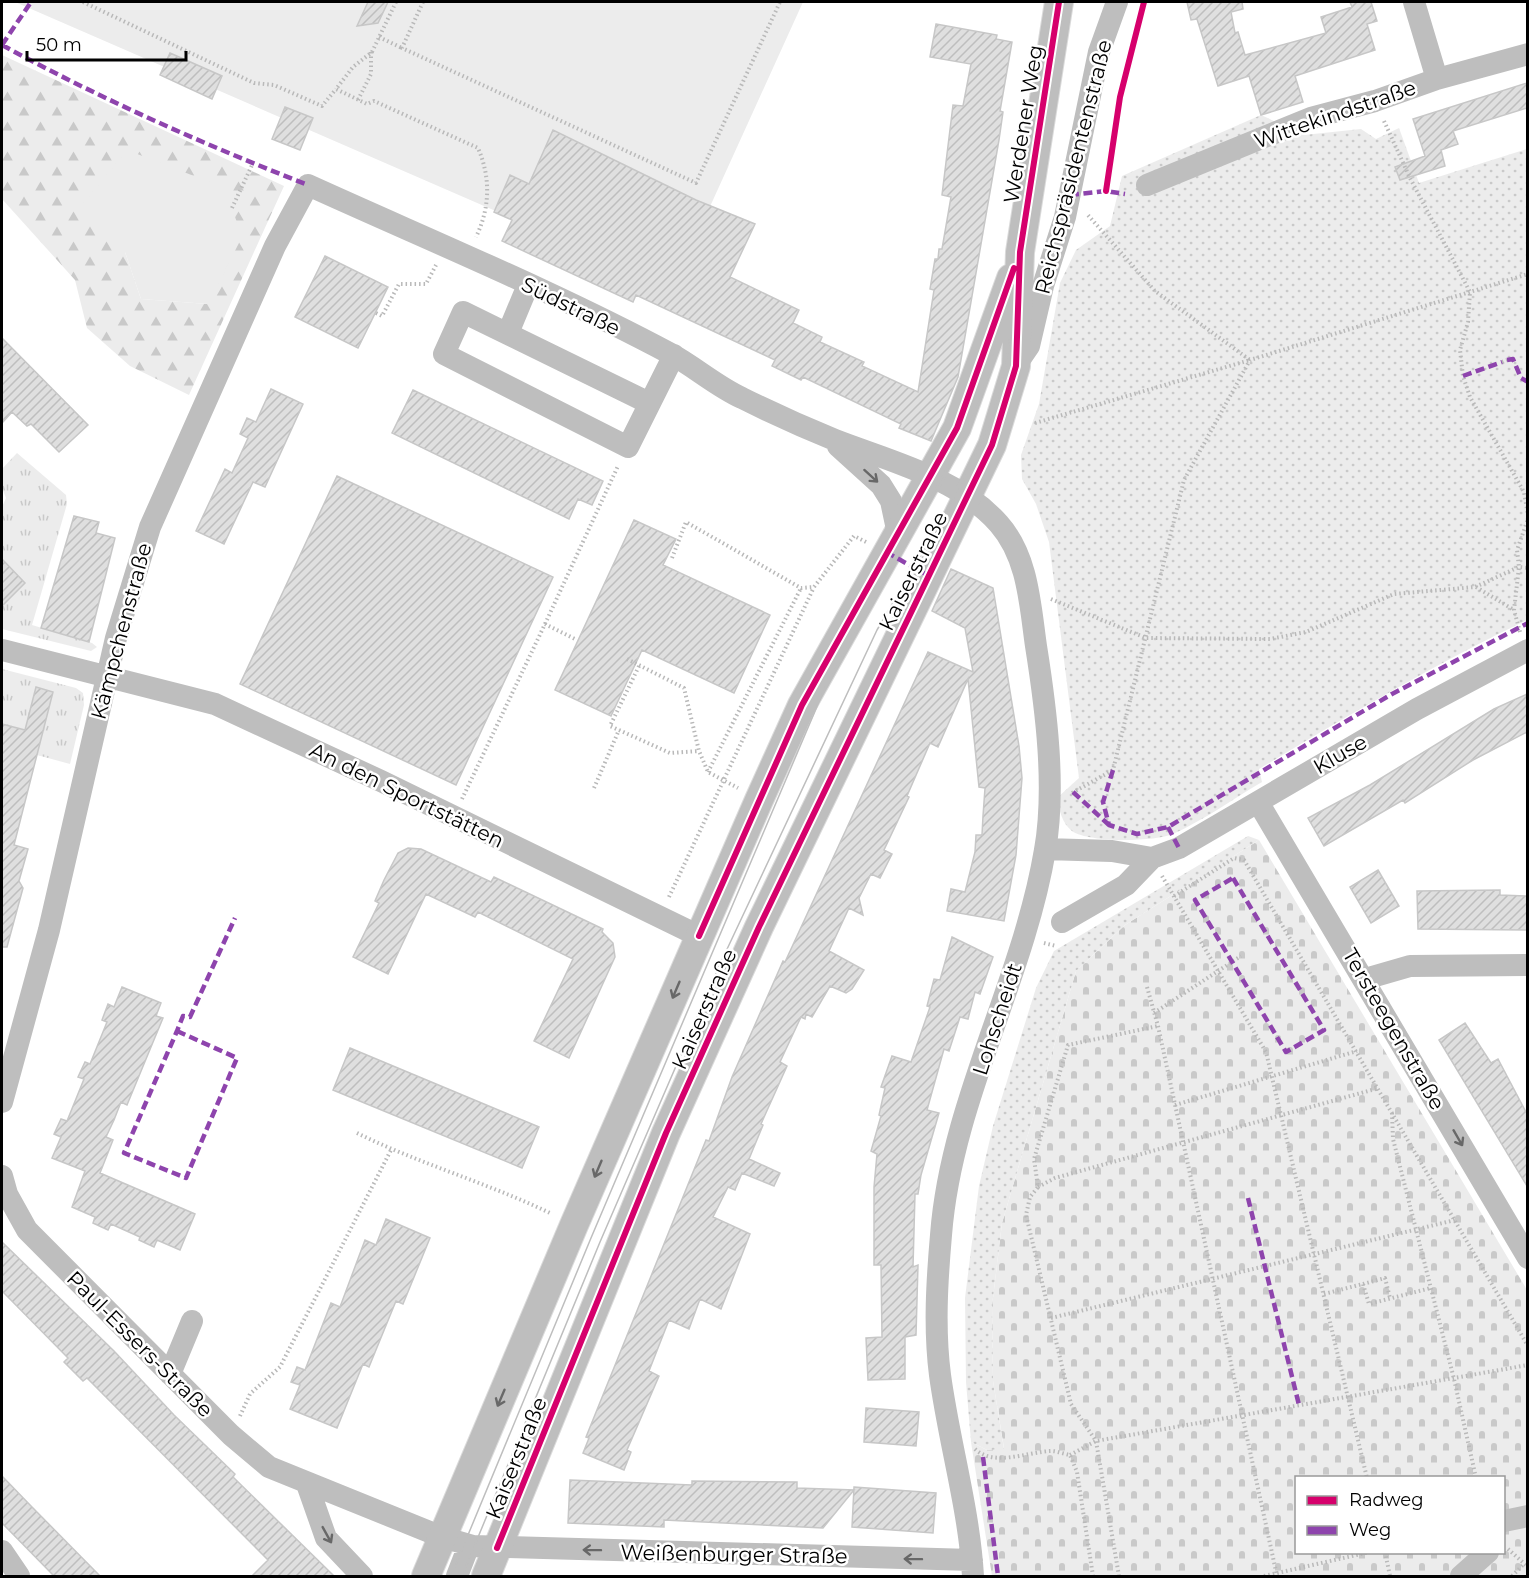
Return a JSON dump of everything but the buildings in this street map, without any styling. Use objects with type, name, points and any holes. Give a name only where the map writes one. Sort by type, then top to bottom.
[{"type":"main road","name":"Werdener Weg","points":[[967,497],[992,445],[1016,366],[1020,252],[1059,2]]},
{"type":"main road","name":"Werdener Weg","points":[[931,478],[968,400],[1020,252]]},
{"type":"main road","name":"Kaiserstraße","points":[[426,1576],[574,1225],[802,705],[931,478]]},
{"type":"main road","name":"Kaiserstraße","points":[[486,1576],[666,1133],[759,927],[967,497]]},
{"type":"street","name":"Reichspräsidentenstraße","points":[[1016,366],[1029,346],[1070,195],[1099,52],[1117,2]]},
{"type":"street","points":[[1414,2],[1437,79]]},
{"type":"street","name":"Wittekindstraße","points":[[1147,185],[1311,118],[1375,101],[1437,79],[1527,54]]},
{"type":"street","name":"Südstraße","points":[[308,185],[528,285],[674,355],[736,396],[828,437],[931,478],[967,497]]},
{"type":"street","name":"Kämpchenstraße","points":[[2,1102],[49,930],[106,678],[150,528],[275,246],[308,185]]},
{"type":"street","points":[[508,333],[528,285]]},
{"type":"street","points":[[649,403],[463,312],[444,354],[628,447],[674,355]]},
{"type":"street","name":"Südstraße","points":[[828,437],[881,485],[891,501],[892,543]]},
{"type":"street","name":"Lohscheidt","points":[[967,497],[1004,529],[1021,560],[1045,722],[1049,791],[1045,849],[1023,938],[955,1152],[941,1229],[936,1302],[940,1372],[968,1524],[972,1568]]},
{"type":"street","name":"Kluse","points":[[1062,922],[1126,885],[1152,858],[1179,848],[1417,709],[1525,642]]},
{"type":"street","name":"An den Sportstätten","points":[[2,650],[215,704],[699,936]]},
{"type":"street","name":"Tersteegenstraße","points":[[1258,802],[1365,979],[1527,1258]]},
{"type":"street","points":[[1045,849],[1112,850],[1152,858]]},
{"type":"street","points":[[1365,979],[1410,966],[1527,965]]},
{"type":"street","name":"Paul-Essers-Straße","points":[[2,1176],[7,1194],[27,1230],[231,1436],[269,1467],[442,1537],[469,1545]]},
{"type":"street","points":[[170,1374],[192,1321]]},
{"type":"street","points":[[307,1484],[326,1538],[362,1576]]},
{"type":"street","points":[[1505,1521],[1527,1516]]},
{"type":"street","points":[[457,1576],[469,1545]]},
{"type":"street","name":"Weißenburger Straße","points":[[469,1545],[972,1568]]},
{"type":"street","points":[[2,1551],[16,1576]]},
{"type":"street","points":[[1461,1576],[1486,1554]]},
{"type":"path","points":[[83,2],[254,83],[274,86],[322,106],[353,67],[372,52]]},
{"type":"path","points":[[358,100],[371,74],[372,52],[396,2]]},
{"type":"path","points":[[402,48],[423,2]]},
{"type":"path","points":[[379,37],[696,183],[780,2]]},
{"type":"path","points":[[336,89],[367,104],[374,101],[478,148],[488,192],[486,217],[466,257]]},
{"type":"path","points":[[1375,101],[1410,178],[1470,292],[1468,322],[1460,350],[1462,376],[1470,397],[1524,492],[1527,517],[1517,550],[1519,567],[1514,610],[1517,627],[1525,642]]},
{"type":"path","points":[[232,208],[253,163]]},
{"type":"path","points":[[1070,195],[1155,291],[1250,360]]},
{"type":"path","points":[[1035,423],[1250,360],[1527,274]]},
{"type":"path","points":[[376,313],[382,316],[399,284],[426,284]]},
{"type":"path","points":[[1068,797],[1113,770],[1184,480],[1250,360]]},
{"type":"path","points":[[453,818],[614,476]]},
{"type":"path","points":[[672,558],[687,522],[801,588],[814,587]]},
{"type":"path","points":[[660,917],[814,587],[854,536],[892,543]]},
{"type":"path","points":[[1027,589],[1146,638],[1270,639],[1306,632],[1394,594],[1475,587],[1519,567],[1527,568]]},
{"type":"path","points":[[1475,587],[1514,610]]},
{"type":"path","points":[[708,772],[801,588]]},
{"type":"path","points":[[545,624],[575,639]]},
{"type":"path","points":[[627,659],[684,688],[699,751],[708,772],[759,800]]},
{"type":"path","points":[[639,666],[610,726],[670,753],[699,751]]},
{"type":"path","points":[[594,788],[619,730]]},
{"type":"path","points":[[1174,896],[1234,858],[1244,860],[1527,1346]]},
{"type":"path","points":[[1165,881],[1266,1052],[1367,1476]]},
{"type":"path","points":[[1154,1013],[1241,956]]},
{"type":"path","points":[[1147,987],[1158,1026],[1277,1575]]},
{"type":"path","points":[[1038,1187],[1034,1159],[1068,1045],[1158,1026]]},
{"type":"path","points":[[1175,1105],[1357,1051]]},
{"type":"path","points":[[1119,1576],[1096,1440],[1071,1404],[1026,1215],[1030,1197],[1038,1187],[1055,1178],[1379,1089]]},
{"type":"path","points":[[1392,1112],[1393,1139],[1454,1379],[1476,1476]]},
{"type":"path","points":[[357,1133],[391,1150],[481,1183],[574,1225]]},
{"type":"path","points":[[250,1394],[280,1367],[391,1150]]},
{"type":"path","points":[[1051,1318],[1455,1220]]},
{"type":"path","points":[[1324,1294],[1385,1278],[1390,1298]]},
{"type":"path","points":[[1364,1284],[1369,1304],[1431,1288]]},
{"type":"path","points":[[968,1443],[984,1457],[1053,1451],[1070,1455],[1096,1440],[1527,1365]]},
{"type":"path","points":[[1070,1455],[1077,1472],[1093,1576]]},
{"type":"path","points":[[1505,1547],[1526,1565],[1512,1576]]},
{"type":"path","points":[[1264,1576],[1277,1575],[1362,1554]]},
{"type":"path","points":[[1385,1554],[1390,1576]]},
{"type":"green space","points":[[15,2],[803,2],[673,288]]},
{"type":"green space","points":[[2,55],[284,186],[189,395],[130,366],[87,328],[75,280],[2,199]],"holes":[[[125,252],[208,304],[141,299]]]},
{"type":"green space","points":[[1261,115],[1304,135],[1361,129],[1376,139],[1399,128],[1419,183],[1527,149],[1527,620],[1358,710],[1259,769],[1262,782],[1185,828],[1164,837],[1152,839],[1092,838],[1072,831],[1063,820],[1057,798],[1079,778],[1049,542],[1036,504],[1022,479],[1021,455],[1039,404],[1060,283],[1076,250],[1110,226],[1122,176]]},
{"type":"green space","points":[[127,150],[225,188],[242,237],[208,304],[141,299],[125,252],[78,210]]},
{"type":"green space","points":[[17,453],[66,495],[67,504],[32,625],[92,643],[97,647],[91,651],[2,629],[2,606],[25,583],[2,559],[2,507],[6,498],[2,488],[2,469]]},
{"type":"green space","points":[[2,669],[76,688],[83,693],[84,705],[70,764],[37,755],[42,734],[2,724]]},
{"type":"green space","points":[[1248,836],[1259,840],[1125,925],[1076,971],[1002,1223],[992,1306],[993,1381],[1004,1449],[987,1450],[971,1442],[966,1382],[965,1298],[979,1186],[993,1126],[1036,988],[1054,951]]},
{"type":"green space","points":[[1259,840],[1527,1290],[1527,1576],[992,1576],[971,1442],[987,1450],[1004,1448],[993,1381],[992,1306],[1002,1223],[1076,971],[1125,925]]},
{"type":"tram line","points":[[462,1576],[600,1242],[721,962],[877,630],[958,492],[992,419],[1005,369],[1064,2]]},
{"type":"tram line","points":[[451,1576],[591,1238],[824,690],[954,456],[975,412],[991,369],[1017,237],[1040,96]]},
{"type":"marked path","points":[[2,45],[31,2]]},
{"type":"marked path","points":[[2,45],[153,120],[308,185]]},
{"type":"marked path","points":[[1070,195],[1106,191],[1125,194]]},
{"type":"marked path","points":[[1507,360],[1513,359],[1521,378],[1528,382]]},
{"type":"marked path","points":[[1463,376],[1502,362]]},
{"type":"marked path","points":[[886,552],[929,576]]},
{"type":"marked path","points":[[1113,770],[1103,802],[1109,825],[1137,834],[1168,827],[1392,694],[1528,623]]},
{"type":"marked path","points":[[1073,792],[1109,825]]},
{"type":"marked path","points":[[1168,827],[1179,848]]},
{"type":"marked path","points":[[1233,878],[1324,1030],[1286,1052],[1195,900],[1233,878]]},
{"type":"marked path","points":[[177,1031],[237,1058],[186,1178],[124,1153],[183,1016],[190,1017],[235,918]]},
{"type":"marked path","points":[[1248,1198],[1299,1405]]},
{"type":"marked path","points":[[983,1457],[998,1576]]},
{"type":"cycle path","points":[[497,1548],[666,1133],[759,927],[992,445],[1016,366],[1020,252],[1059,2]]},
{"type":"cycle path","points":[[1106,191],[1120,97],[1144,2]]},
{"type":"cycle path","points":[[699,936],[802,705],[957,428],[1014,268]]}]
